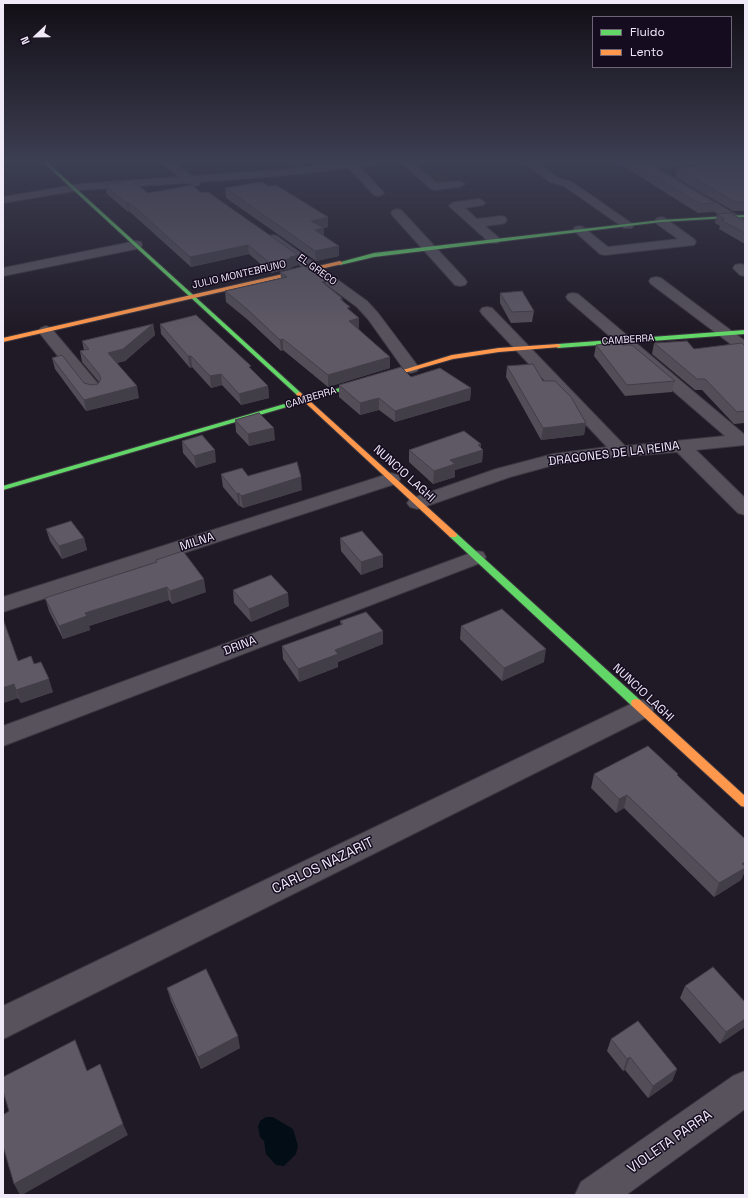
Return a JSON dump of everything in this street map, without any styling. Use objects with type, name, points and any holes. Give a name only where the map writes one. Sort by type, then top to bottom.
[{"type":"street","name":"NUNCIO LAGHI","points":[[108,219],[745,803]]},
{"type":"street","points":[[402,219],[460,282]]},
{"type":"street","points":[[470,219],[494,240]]},
{"type":"street","points":[[619,219],[628,225]]},
{"type":"street","name":"JULIO MONTEBRUNO","points":[[3,340],[374,255],[579,230],[661,221],[698,219]]},
{"type":"street","points":[[736,219],[745,224]]},
{"type":"street","points":[[475,223],[500,220]]},
{"type":"street","points":[[579,230],[605,251],[690,242],[661,221]]},
{"type":"street","name":"EL GRECO","points":[[264,233],[353,296],[365,307],[411,368]]},
{"type":"street","points":[[3,272],[136,245]]},
{"type":"street","points":[[656,281],[745,348]]},
{"type":"street","points":[[573,297],[743,441]]},
{"type":"street","points":[[487,311],[620,452]]},
{"type":"street","points":[[46,331],[94,390]]},
{"type":"street","name":"CAMBERRA","points":[[3,488],[411,368],[466,354],[522,348],[745,332]]},
{"type":"street","name":"DRAGONES DE LA REINA","points":[[417,503],[527,466],[572,456],[743,441]]},
{"type":"street","points":[[682,446],[745,509]]},
{"type":"street","name":"MILNA","points":[[3,605],[391,478]]},
{"type":"street","name":"DRINA","points":[[3,736],[476,557]]},
{"type":"street","name":"CARLOS NAZARIT","points":[[3,1023],[642,709]]},
{"type":"street","name":"VIOLETA PARRA","points":[[594,1195],[745,1088]]},
{"type":"shaded area","points":[[266,1117],[273,1117],[293,1129],[298,1146],[296,1154],[284,1166],[276,1165],[266,1154],[264,1141],[260,1137],[258,1127],[260,1121]]},
{"type":"building","points":[[148,219],[246,219],[298,255],[290,257],[292,258],[270,263],[248,245],[190,257]]},
{"type":"building","points":[[269,219],[320,219],[311,221],[324,228],[315,230],[339,246],[315,251]]},
{"type":"building","points":[[721,220],[745,220],[745,233]]},
{"type":"building","points":[[304,266],[326,281],[322,282],[342,298],[340,299],[350,307],[347,308],[359,318],[349,321],[390,357],[328,375],[283,339],[280,340],[225,291],[287,277],[280,272]]},
{"type":"building","points":[[522,291],[534,311],[512,312],[500,293]]},
{"type":"building","points":[[196,315],[251,366],[249,367],[268,386],[239,394],[221,374],[210,376],[191,356],[188,356],[160,324]]},
{"type":"building","points":[[153,324],[123,349],[108,353],[137,386],[84,400],[52,358],[62,355],[84,383],[91,385],[98,384],[101,379],[99,374],[80,351],[89,349],[82,341]]},
{"type":"building","points":[[687,341],[694,349],[742,343],[745,346],[745,411],[737,412],[705,379],[697,379],[654,343]]},
{"type":"building","points":[[620,343],[622,345],[632,345],[675,381],[627,385],[596,345]]},
{"type":"building","points":[[533,364],[543,381],[555,381],[571,397],[586,423],[543,428],[507,366]]},
{"type":"building","points":[[401,367],[411,377],[440,368],[471,388],[395,411],[379,398],[360,403],[339,385]]},
{"type":"building","points":[[259,413],[274,428],[248,434],[235,420]]},
{"type":"building","points":[[464,431],[481,444],[478,445],[483,450],[450,460],[455,464],[434,471],[409,450]]},
{"type":"building","points":[[202,435],[215,450],[194,456],[182,441]]},
{"type":"building","points":[[297,462],[301,477],[241,496],[239,493],[237,494],[221,474],[242,468],[248,476]]},
{"type":"building","points":[[71,521],[84,538],[59,546],[46,529]]},
{"type":"building","points":[[362,531],[383,555],[361,562],[340,538]]},
{"type":"building","points":[[183,551],[204,579],[170,591],[167,587],[85,613],[87,616],[59,626],[45,598],[157,562],[156,560]]},
{"type":"building","points":[[271,575],[288,593],[249,609],[233,590]]},
{"type":"building","points":[[502,609],[546,649],[504,668],[461,626]]},
{"type":"building","points":[[366,612],[383,631],[335,650],[338,654],[298,669],[282,646],[343,624],[340,621]]},
{"type":"building","points":[[3,619],[18,661],[31,656],[34,664],[41,662],[49,679],[16,690],[14,684],[3,688]]},
{"type":"building","points":[[648,746],[745,839],[745,862],[742,864],[745,868],[719,883],[627,795],[619,799],[594,774]]},
{"type":"building","points":[[713,967],[745,1002],[745,1019],[726,1032],[685,986]]},
{"type":"building","points":[[206,969],[238,1036],[198,1057],[167,988]]},
{"type":"building","points":[[638,1021],[677,1069],[653,1086],[630,1057],[627,1059],[611,1039]]},
{"type":"building","points":[[75,1040],[87,1071],[100,1064],[123,1124],[14,1184],[3,1146],[3,1115],[9,1111],[3,1091],[3,1077]]},
{"type":"traffic: fast","points":[[107,219],[299,394]]},
{"type":"traffic: fast","points":[[340,263],[374,255],[661,221],[696,219]]},
{"type":"traffic: fast","points":[[558,346],[745,332]]},
{"type":"traffic: fast","points":[[3,488],[360,384]]},
{"type":"traffic: fast","points":[[453,535],[636,703]]},
{"type":"traffic: slow","points":[[3,340],[340,263]]},
{"type":"traffic: slow","points":[[360,384],[452,357],[499,350],[558,346]]},
{"type":"traffic: slow","points":[[299,394],[453,535]]},
{"type":"traffic: slow","points":[[636,703],[745,803]]}]
